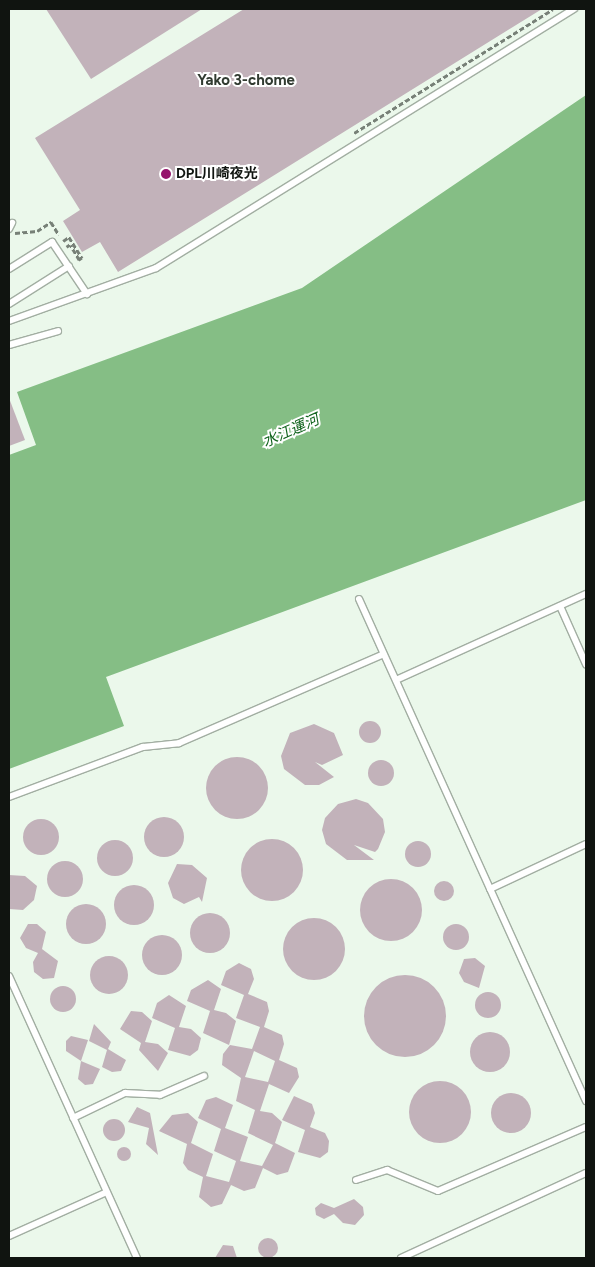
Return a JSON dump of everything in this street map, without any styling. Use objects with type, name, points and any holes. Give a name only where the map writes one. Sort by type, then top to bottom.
[{"type":"lane","points":[[9,321],[156,268],[574,9]]},
{"type":"lane","points":[[9,269],[52,242],[87,294]]},
{"type":"lane","points":[[9,304],[68,266]]},
{"type":"lane","points":[[9,345],[58,330]]},
{"type":"lane","points":[[396,680],[586,594]]},
{"type":"lane","points":[[359,599],[586,1101]]},
{"type":"lane","points":[[560,606],[586,664]]},
{"type":"lane","points":[[9,796],[143,746],[179,743],[384,654]]},
{"type":"lane","points":[[490,889],[586,844]]},
{"type":"lane","points":[[9,976],[137,1258]]},
{"type":"lane","points":[[73,1118],[125,1093],[160,1096],[204,1076]]},
{"type":"lane","points":[[356,1180],[387,1170],[438,1192],[586,1127]]},
{"type":"lane","points":[[401,1258],[586,1173]]},
{"type":"lane","points":[[9,1236],[107,1192]]},
{"type":"path","points":[[350,135],[552,9]]},
{"type":"path","points":[[63,241],[69,237],[82,258],[79,260],[70,245],[67,247]]},
{"type":"water","name":"水江運河","points":[[586,95],[586,500],[106,677],[124,726],[9,769],[9,455],[36,445],[17,392],[302,288]]},
{"type":"building","points":[[46,9],[202,9],[91,79]]},
{"type":"building","name":"DPL川崎夜光","points":[[244,9],[542,9],[118,272],[100,242],[82,252],[63,221],[80,210],[35,138]]},
{"type":"building","points":[[9,398],[25,440],[9,446]]},
{"type":"building","points":[[370,721],[380,728],[381,732],[374,742],[370,743],[360,736],[359,732],[366,722]]},
{"type":"building","points":[[314,724],[334,733],[343,755],[322,765],[315,762],[334,777],[319,785],[305,785],[284,769],[281,756],[290,733]]},
{"type":"building","points":[[237,757],[254,762],[259,766],[263,771],[268,788],[263,805],[259,810],[254,814],[237,819],[220,814],[215,810],[211,805],[206,788],[211,771],[215,766],[220,762]]},
{"type":"building","points":[[381,760],[390,764],[394,773],[390,782],[381,786],[372,782],[368,773],[372,764]]},
{"type":"building","points":[[356,799],[368,803],[383,819],[385,832],[375,852],[354,845],[374,860],[347,860],[326,844],[322,830],[325,818],[338,804]]},
{"type":"building","points":[[164,817],[178,823],[184,837],[178,851],[164,857],[150,851],[144,837],[150,823]]},
{"type":"building","points":[[41,819],[48,820],[54,824],[58,830],[58,844],[54,850],[48,854],[41,855],[34,854],[28,850],[24,844],[23,837],[24,830],[28,824],[34,820]]},
{"type":"building","points":[[272,839],[289,844],[294,848],[298,853],[303,870],[298,887],[294,892],[289,896],[272,901],[255,896],[250,892],[246,887],[241,870],[246,853],[250,848],[255,844]]},
{"type":"building","points":[[115,840],[128,845],[133,858],[128,871],[115,876],[102,871],[97,858],[102,845]]},
{"type":"building","points":[[418,841],[427,845],[431,854],[427,863],[418,867],[409,863],[405,854],[409,845]]},
{"type":"building","points":[[65,861],[72,862],[78,866],[82,872],[82,886],[78,892],[72,896],[65,897],[58,896],[52,892],[48,886],[47,879],[48,872],[52,866],[58,862]]},
{"type":"building","points":[[177,864],[192,865],[207,878],[202,902],[199,897],[184,904],[173,898],[168,883]]},
{"type":"building","points":[[9,875],[25,876],[37,886],[34,900],[23,910],[9,909]]},
{"type":"building","points":[[391,879],[403,882],[413,888],[419,898],[422,910],[419,922],[413,932],[403,938],[391,941],[379,938],[369,932],[363,922],[360,910],[363,898],[369,888],[379,882]]},
{"type":"building","points":[[444,881],[451,884],[454,891],[451,898],[444,901],[437,898],[434,891],[437,884]]},
{"type":"building","points":[[134,885],[148,891],[154,905],[148,919],[134,925],[120,919],[114,905],[120,891]]},
{"type":"building","points":[[82,904],[90,904],[97,907],[103,913],[106,924],[103,935],[97,941],[90,944],[82,944],[75,941],[69,935],[66,928],[66,920],[69,913],[75,907]]},
{"type":"building","points":[[210,913],[224,919],[230,933],[224,947],[210,953],[196,947],[190,933],[196,919]]},
{"type":"building","points":[[314,918],[331,923],[336,927],[340,932],[345,949],[340,966],[336,971],[331,975],[314,980],[297,975],[292,971],[288,966],[283,949],[288,932],[292,927],[297,923]]},
{"type":"building","points":[[28,924],[37,924],[46,932],[42,949],[58,961],[54,978],[43,979],[34,972],[33,962],[38,953],[26,948],[20,938]]},
{"type":"building","points":[[456,924],[465,928],[469,937],[465,946],[456,950],[447,946],[443,937],[447,928]]},
{"type":"building","points":[[162,935],[176,941],[182,955],[176,969],[162,975],[148,969],[142,955],[148,941]]},
{"type":"building","points":[[109,956],[123,961],[128,975],[123,989],[109,994],[95,989],[90,975],[95,961]]},
{"type":"building","points":[[475,958],[485,966],[479,988],[464,982],[459,973],[464,959]]},
{"type":"building","points":[[239,963],[251,969],[254,979],[248,994],[267,1002],[269,1011],[264,1027],[282,1035],[284,1044],[279,1060],[297,1068],[299,1077],[289,1093],[269,1084],[260,1111],[272,1113],[282,1122],[275,1143],[295,1153],[288,1172],[277,1175],[263,1168],[255,1188],[244,1191],[231,1185],[222,1204],[211,1207],[199,1197],[203,1177],[188,1170],[183,1163],[187,1144],[159,1131],[172,1115],[188,1113],[198,1122],[191,1143],[213,1154],[206,1176],[229,1182],[236,1161],[214,1151],[221,1129],[198,1118],[206,1100],[216,1097],[233,1105],[225,1128],[248,1137],[240,1161],[262,1166],[273,1145],[248,1133],[255,1110],[236,1101],[241,1078],[222,1065],[223,1054],[230,1045],[252,1049],[260,1027],[236,1018],[244,995],[221,985],[226,971]],"holes":[[[254,1051],[275,1061],[268,1082],[245,1077]]]},
{"type":"building","points":[[405,975],[421,978],[434,987],[443,1000],[446,1016],[443,1032],[434,1045],[421,1054],[405,1057],[389,1054],[376,1045],[367,1032],[364,1016],[367,1000],[376,987],[389,978]]},
{"type":"building","points":[[208,980],[221,989],[214,1010],[226,1013],[236,1021],[229,1045],[203,1033],[210,1011],[187,1001],[191,990]]},
{"type":"building","points":[[63,986],[72,990],[76,999],[72,1008],[63,1012],[54,1008],[50,999],[54,990]]},
{"type":"building","points":[[488,992],[497,996],[501,1005],[497,1014],[488,1018],[479,1014],[475,1005],[479,996]]},
{"type":"building","points":[[169,995],[186,1006],[179,1027],[191,1029],[201,1038],[198,1050],[190,1056],[168,1050],[175,1028],[152,1018],[157,1003]]},
{"type":"building","points":[[131,1011],[142,1012],[152,1021],[145,1042],[158,1044],[168,1053],[158,1071],[139,1050],[141,1043],[120,1029]]},
{"type":"building","points":[[94,1024],[111,1042],[108,1049],[126,1060],[121,1071],[112,1072],[102,1067],[107,1050],[89,1041]]},
{"type":"building","points":[[490,1032],[504,1038],[510,1052],[504,1066],[490,1072],[476,1066],[470,1052],[476,1038]]},
{"type":"building","points":[[71,1036],[88,1040],[81,1061],[66,1051],[66,1041]]},
{"type":"building","points":[[81,1061],[100,1069],[93,1084],[85,1085],[78,1079]]},
{"type":"building","points":[[440,1081],[457,1086],[462,1090],[466,1095],[471,1112],[466,1129],[462,1134],[457,1138],[440,1143],[423,1138],[418,1134],[414,1129],[409,1112],[414,1095],[418,1090],[423,1086]]},
{"type":"building","points":[[511,1093],[525,1099],[531,1113],[525,1127],[511,1133],[497,1127],[491,1113],[497,1099]]},
{"type":"building","points":[[294,1096],[312,1104],[315,1113],[310,1127],[325,1133],[329,1141],[328,1152],[320,1158],[298,1152],[305,1130],[282,1120]]},
{"type":"building","points":[[137,1107],[150,1113],[158,1155],[146,1144],[149,1128],[128,1122]]},
{"type":"building","points":[[114,1119],[122,1122],[125,1130],[122,1138],[114,1141],[106,1138],[103,1130],[106,1122]]},
{"type":"building","points":[[121,1147],[127,1147],[131,1154],[127,1161],[121,1161],[117,1157],[117,1151]]},
{"type":"building","points":[[354,1199],[363,1207],[364,1215],[355,1225],[343,1223],[334,1214],[324,1219],[316,1215],[315,1208],[321,1203],[334,1208]]},
{"type":"building","points":[[264,1238],[272,1238],[278,1244],[278,1252],[272,1258],[264,1258],[258,1252],[258,1244]]},
{"type":"building","points":[[223,1245],[233,1246],[237,1258],[215,1258]]},
{"type":"place","name":"DPL川崎夜光","points":[[166,174]]},
{"type":"district","name":"Yako 3-chome","points":[[246,81]]}]
